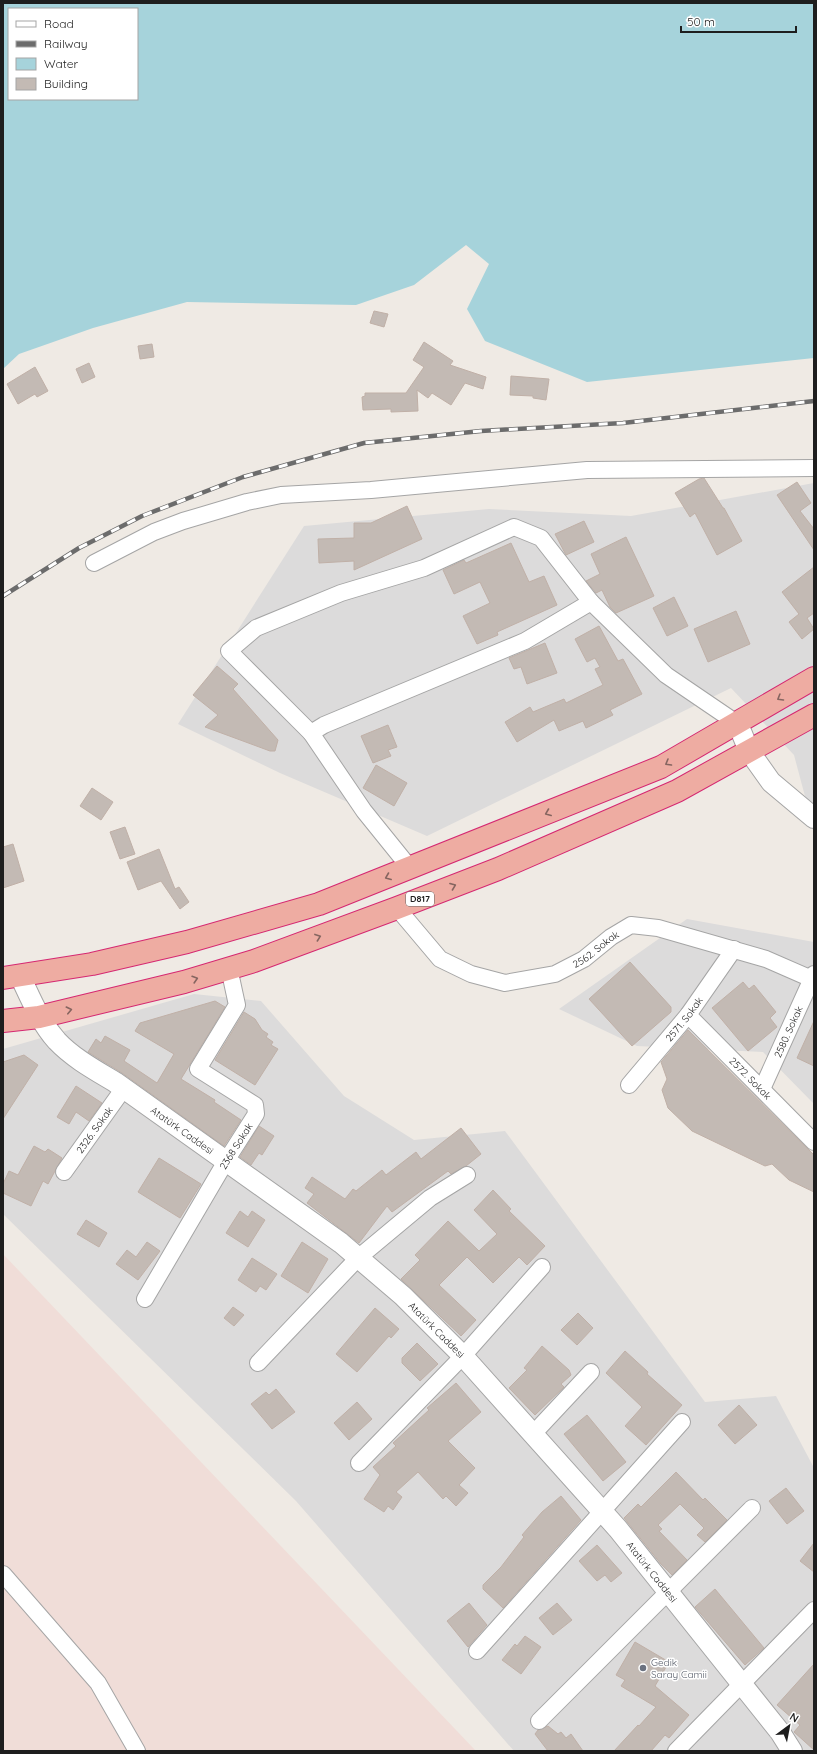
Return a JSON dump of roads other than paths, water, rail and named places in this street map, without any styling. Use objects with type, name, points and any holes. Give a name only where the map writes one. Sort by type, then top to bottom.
[{"type":"highway","points":[[12,977],[92,964],[187,942],[319,904],[661,767],[738,724],[814,678]]},
{"type":"highway","name":"D817","points":[[3,1021],[39,1017],[184,982],[229,968],[397,908],[498,869],[669,794],[814,715]]},
{"type":"street","points":[[94,563],[154,532],[183,521],[247,502],[281,495],[371,490],[587,470],[814,468]]},
{"type":"street","points":[[410,868],[364,811],[311,733],[229,651],[256,628],[341,593],[424,568],[514,527],[541,538],[591,602],[666,675],[738,724],[749,751],[771,782],[814,818]]},
{"type":"street","points":[[311,733],[324,725],[525,641],[591,602]]},
{"type":"street","name":"2562. Sokak","points":[[397,908],[440,959],[471,974],[505,983],[555,974],[584,959],[610,937],[631,925],[658,928],[734,949],[766,959],[813,978]]},
{"type":"street","name":"2571. Sokak","points":[[629,1085],[688,1015],[734,949]]},
{"type":"street","name":"2368 Sokak","points":[[145,1300],[226,1160],[256,1114],[255,1105],[198,1069],[237,1005],[229,968]]},
{"type":"street","name":"Atatürk Caddesi","points":[[12,977],[57,1041],[81,1061],[124,1088],[341,1243],[402,1296],[463,1356],[603,1512],[742,1683],[780,1732],[792,1751]]},
{"type":"street","name":"2580. Sokak","points":[[762,1089],[813,978]]},
{"type":"street","name":"2572. Sokak","points":[[688,1015],[814,1142]]},
{"type":"street","name":"2326. Sokak","points":[[64,1172],[124,1088]]},
{"type":"street","points":[[258,1363],[358,1258],[430,1198],[467,1175]]},
{"type":"street","points":[[359,1463],[463,1356],[542,1267]]},
{"type":"street","points":[[533,1434],[591,1372]]},
{"type":"street","points":[[477,1651],[682,1422]]},
{"type":"street","points":[[539,1721],[752,1508]]},
{"type":"street","points":[[3,1574],[98,1683],[137,1751]]},
{"type":"street","points":[[676,1751],[814,1610]]},
{"type":"water","points":[[3,3],[814,3],[814,358],[587,382],[485,341],[467,309],[489,264],[466,245],[414,285],[356,305],[187,302],[93,328],[19,354],[3,369]]},
{"type":"railway","points":[[3,596],[79,548],[142,516],[243,477],[364,443],[481,431],[623,423],[814,401]]},
{"type":"place","name":"Gedik Saray Camii","points":[[643,1668]]}]
